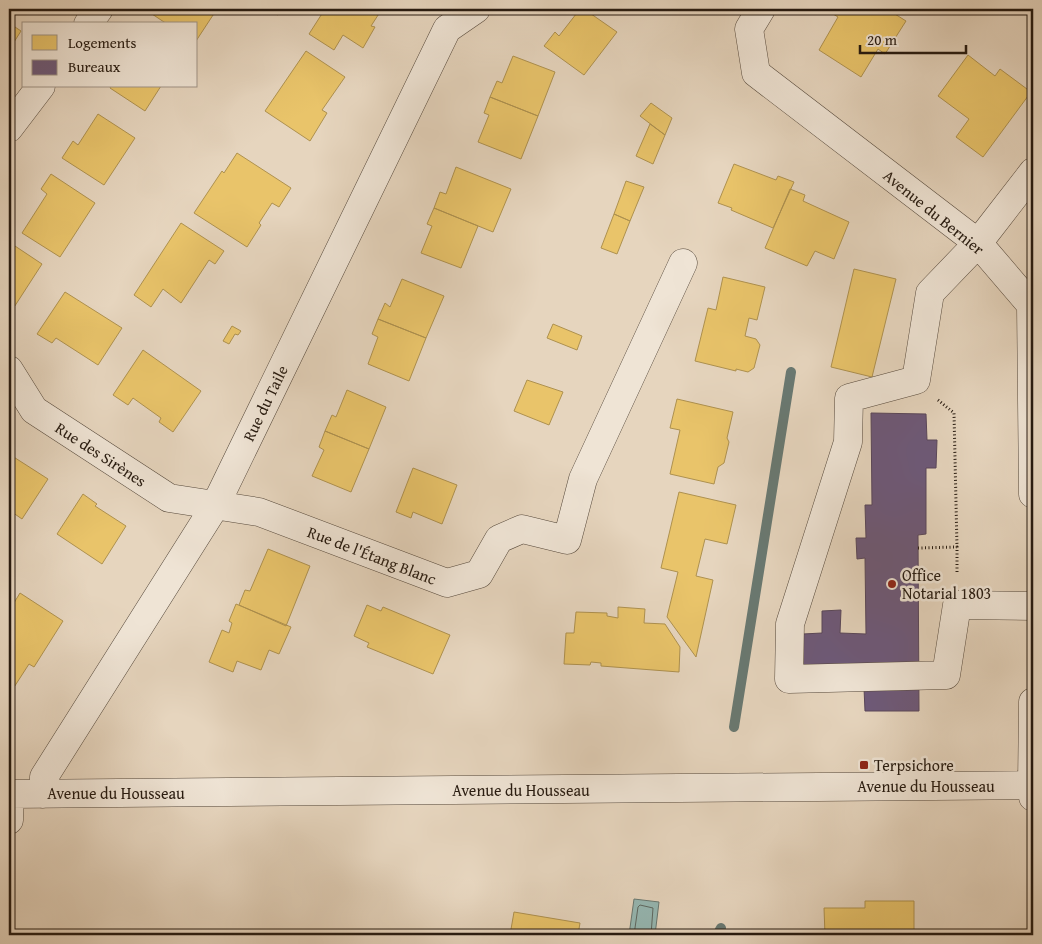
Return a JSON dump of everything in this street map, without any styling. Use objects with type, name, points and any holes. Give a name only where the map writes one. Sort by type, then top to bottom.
[{"type":"street","points":[[90,22],[100,9]]},
{"type":"street","name":"Rue du Taile","points":[[43,794],[44,777],[215,506],[447,29],[476,9]]},
{"type":"street","name":"Avenue du Bernier","points":[[761,9],[749,29],[756,73],[978,243],[1031,305],[1033,494]]},
{"type":"street","points":[[9,128],[39,88]]},
{"type":"street","points":[[1033,172],[978,243],[930,293],[916,380],[849,398],[848,442],[790,624],[789,679],[946,675],[957,605],[1033,606]]},
{"type":"street","name":"Rue de l'Étang Blanc","points":[[215,506],[259,512],[447,583],[479,574],[499,539],[522,529],[567,540],[584,479],[683,263]]},
{"type":"street","name":"Rue des Sirènes","points":[[9,370],[34,410],[169,498],[215,506]]},
{"type":"street","points":[[1033,702],[1033,789]]},
{"type":"street","name":"Avenue du Housseau","points":[[9,802],[43,794],[1033,789]]},
{"type":"path","points":[[916,380],[954,413],[957,605]]},
{"type":"path","points":[[918,548],[957,547]]},
{"type":"water","points":[[634,899],[659,902],[655,935],[629,935]]},
{"type":"building: Logements","points":[[155,9],[217,9],[198,38],[198,22],[164,22],[152,14]]},
{"type":"building: Logements","points":[[268,9],[282,9],[278,15]]},
{"type":"building: Logements","points":[[325,9],[382,9],[371,26],[375,27],[363,48],[343,35],[334,50],[309,34]]},
{"type":"building: Logements","points":[[580,9],[584,9],[617,32],[584,75],[544,46],[555,32],[559,36]]},
{"type":"building: Logements","points":[[825,9],[887,9],[906,21],[885,54],[878,49],[861,77],[819,50],[838,17]]},
{"type":"building: Logements","points":[[9,23],[21,31],[9,50]]},
{"type":"building: Logements","points":[[306,51],[345,77],[322,110],[327,113],[310,141],[265,111]]},
{"type":"building: Logements","points":[[968,55],[995,76],[1000,69],[1031,92],[983,157],[956,137],[969,119],[938,96]]},
{"type":"building: Logements","points":[[513,56],[555,72],[538,116],[490,97],[497,81],[502,83]]},
{"type":"building: Logements","points":[[110,88],[160,88],[145,111]]},
{"type":"building: Logements","points":[[490,97],[538,116],[521,159],[478,142],[489,115],[484,113]]},
{"type":"building: Logements","points":[[651,103],[672,118],[665,135],[640,116]]},
{"type":"building: Logements","points":[[98,114],[135,138],[104,185],[62,158],[73,141],[78,145]]},
{"type":"building: Logements","points":[[650,124],[665,135],[653,164],[636,156]]},
{"type":"building: Logements","points":[[237,153],[291,188],[279,207],[272,203],[247,247],[194,213],[222,171],[224,173]]},
{"type":"building: Logements","points":[[734,164],[776,180],[778,176],[794,182],[773,228],[718,203]]},
{"type":"building: Logements","points":[[456,167],[511,189],[493,232],[434,208],[440,192],[446,194]]},
{"type":"building: Logements","points":[[51,174],[95,203],[60,257],[22,233],[47,194],[41,189]]},
{"type":"building: Logements","points":[[626,181],[644,187],[630,221],[614,214]]},
{"type":"building: Logements","points":[[790,189],[805,195],[803,201],[849,222],[834,259],[815,251],[807,266],[765,248]]},
{"type":"building: Logements","points":[[434,208],[478,226],[461,268],[421,253],[432,226],[427,224]]},
{"type":"building: Logements","points":[[614,214],[630,221],[617,254],[601,248]]},
{"type":"building: Logements","points":[[181,223],[224,251],[215,264],[209,260],[181,303],[163,289],[151,307],[134,295]]},
{"type":"building: Logements","points":[[9,242],[42,264],[9,315]]},
{"type":"building: Logements","points":[[854,269],[896,279],[872,377],[831,367]]},
{"type":"building: Logements","points":[[723,277],[765,287],[757,320],[749,318],[745,336],[756,339],[760,345],[754,368],[748,372],[695,361],[708,308],[716,310]]},
{"type":"building: Logements","points":[[402,279],[444,296],[426,338],[378,319],[385,303],[390,307]]},
{"type":"building: Logements","points":[[65,292],[122,328],[98,365],[56,338],[52,343],[37,334]]},
{"type":"building: Logements","points":[[378,319],[426,338],[409,381],[368,364],[378,337],[372,334]]},
{"type":"building: Logements","points":[[553,324],[582,336],[577,350],[547,338]]},
{"type":"building: Logements","points":[[232,326],[241,331],[238,335],[235,334],[229,344],[223,341]]},
{"type":"building: Logements","points":[[143,350],[201,391],[173,432],[159,422],[161,418],[133,398],[128,405],[113,395]]},
{"type":"building: Logements","points":[[527,380],[563,392],[549,425],[514,411]]},
{"type":"building: Logements","points":[[347,390],[386,407],[369,449],[325,431],[332,415],[336,417]]},
{"type":"building: Logements","points":[[677,399],[733,412],[724,463],[718,467],[714,484],[670,474],[680,430],[670,428]]},
{"type":"building: Logements","points":[[325,431],[369,449],[351,492],[312,476],[324,450],[319,447]]},
{"type":"building: Logements","points":[[9,454],[48,479],[22,519],[9,510]]},
{"type":"building: Logements","points":[[413,468],[457,485],[442,524],[413,512],[411,518],[396,512]]},
{"type":"building: Logements","points":[[679,492],[736,505],[727,544],[705,539],[696,576],[713,580],[696,657],[667,617],[678,572],[661,568]]},
{"type":"building: Logements","points":[[83,494],[97,504],[95,506],[126,526],[102,564],[57,534]]},
{"type":"building: Logements","points":[[268,549],[310,566],[286,626],[239,605],[245,590],[250,591]]},
{"type":"building: Logements","points":[[20,593],[63,621],[34,667],[29,664],[9,695],[9,611]]},
{"type":"building: Logements","points":[[236,604],[291,627],[279,654],[269,650],[261,670],[237,661],[233,672],[209,662],[222,630],[229,633],[232,623],[229,621]]},
{"type":"building: Logements","points":[[367,605],[381,611],[383,607],[450,635],[433,674],[367,647],[369,643],[354,636]]},
{"type":"building: Logements","points":[[618,607],[645,609],[644,623],[665,624],[680,647],[679,672],[601,666],[601,663],[591,662],[590,665],[564,664],[566,633],[574,633],[576,612],[607,613],[607,616],[618,618]]},
{"type":"building: Logements","points":[[865,901],[914,901],[914,935],[825,935],[824,908],[865,908]]},
{"type":"building: Logements","points":[[514,912],[580,923],[578,935],[510,935]]},
{"type":"building: Bureaux","points":[[871,413],[926,414],[927,440],[937,440],[936,468],[926,468],[926,534],[918,535],[919,711],[865,711],[864,688],[803,688],[803,634],[822,633],[822,611],[841,610],[840,633],[866,634],[865,558],[857,559],[856,538],[866,538],[865,505],[872,505]]},
{"type":"waterway","points":[[734,727],[791,372]]},
{"type":"waterway","points":[[717,935],[721,928]]},
{"type":"place","name":"Office Notarial 1803","points":[[892,584]]},
{"type":"place","name":"Terpsichore","points":[[864,765]]}]
